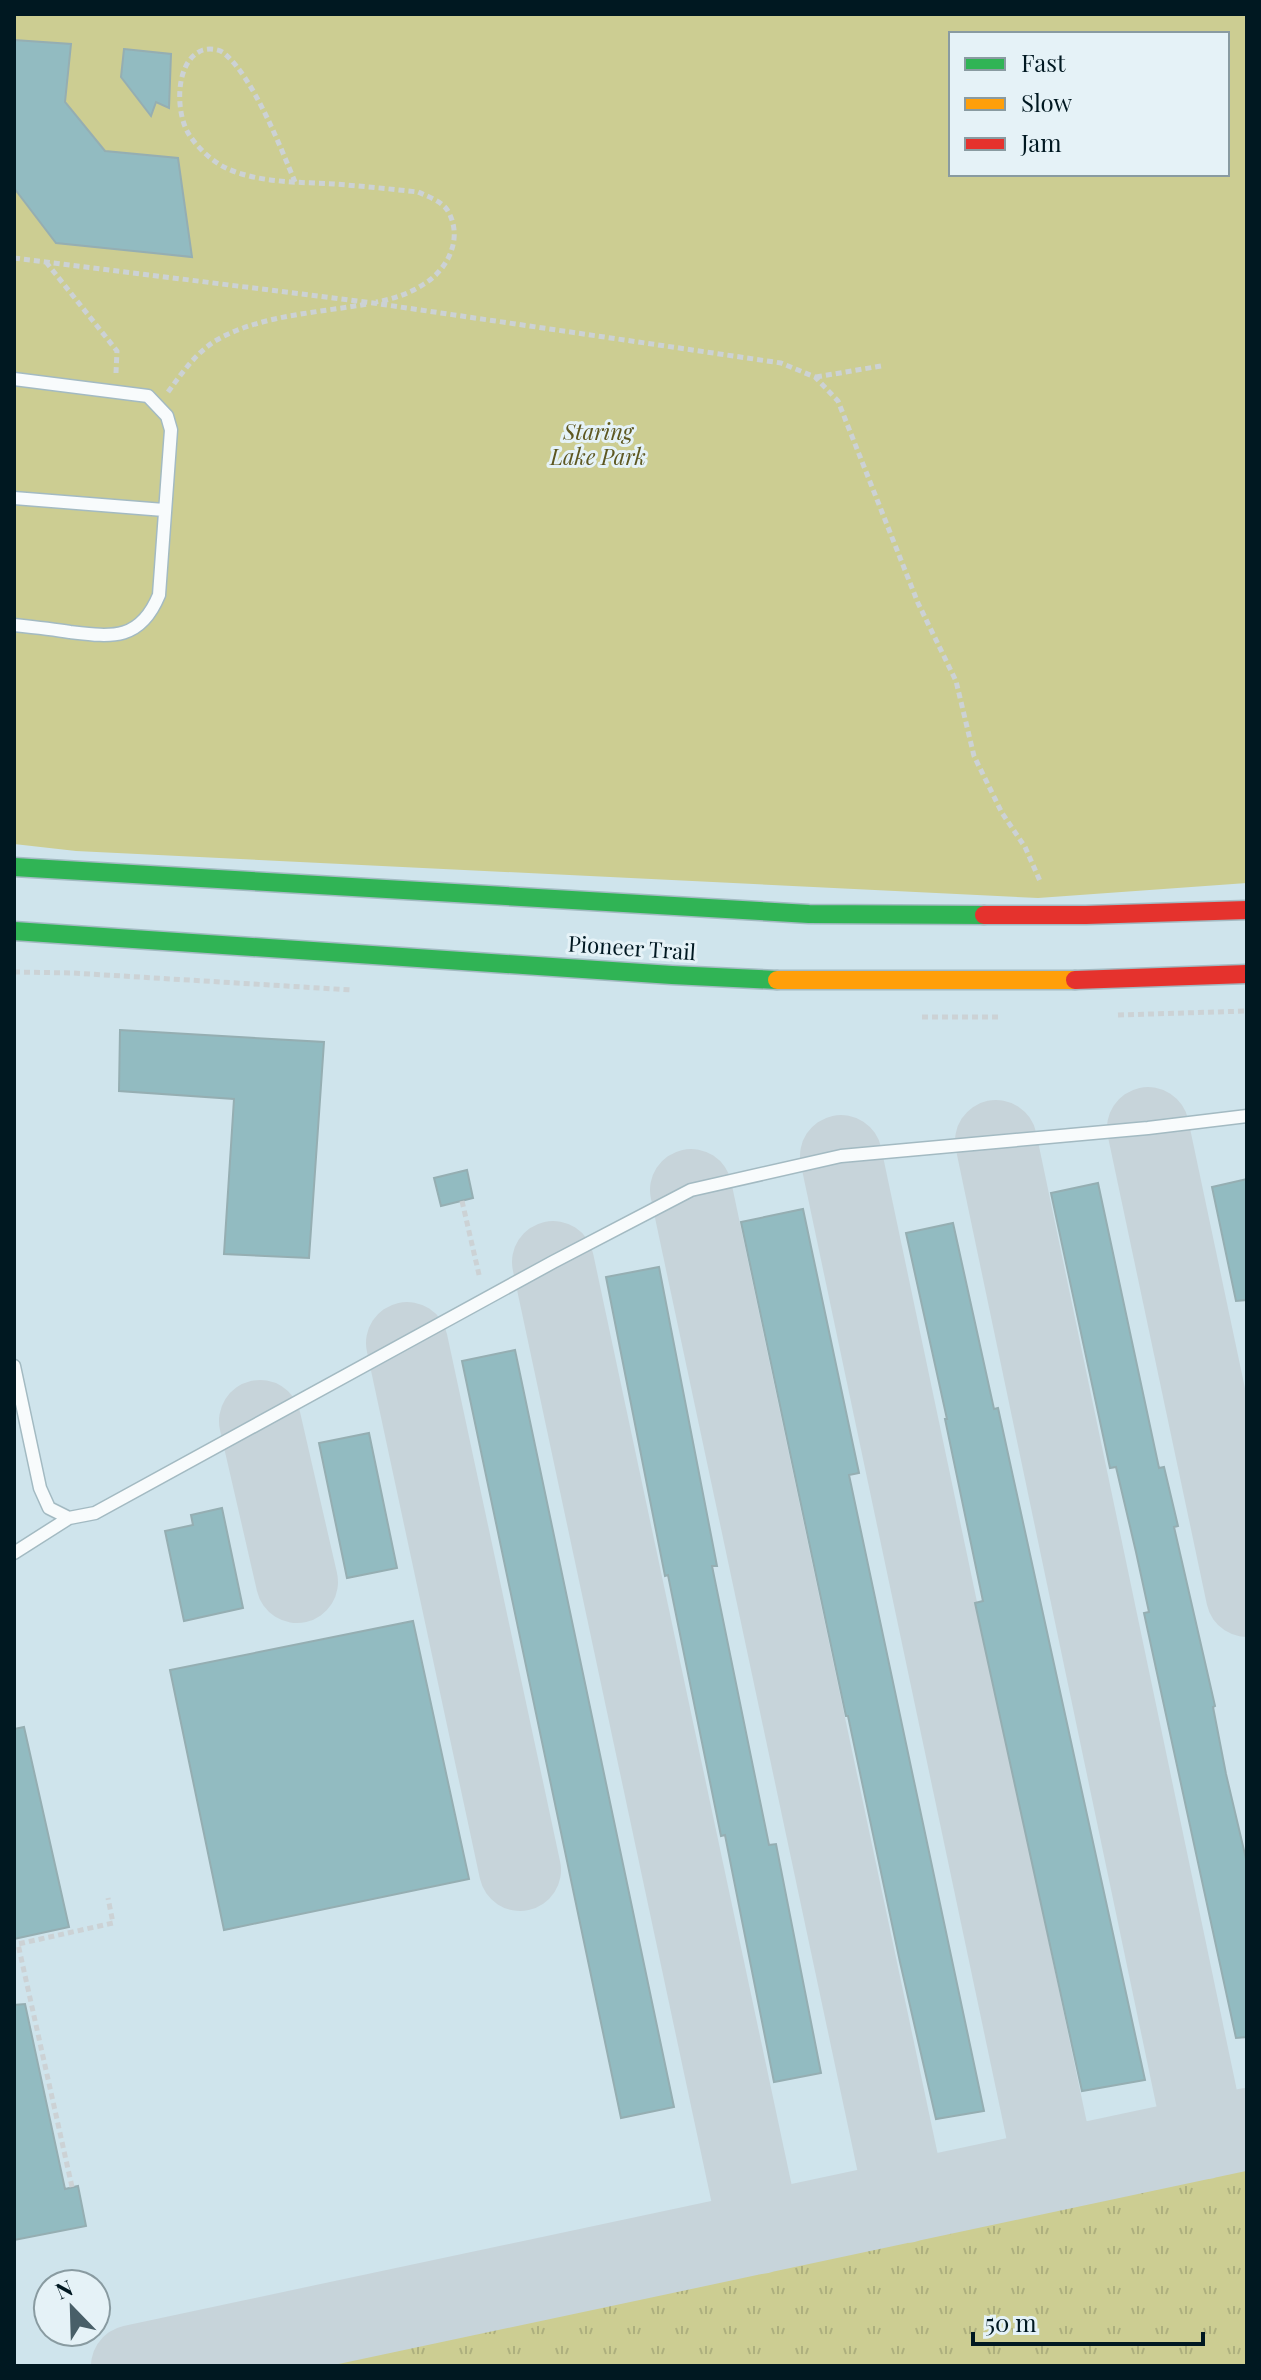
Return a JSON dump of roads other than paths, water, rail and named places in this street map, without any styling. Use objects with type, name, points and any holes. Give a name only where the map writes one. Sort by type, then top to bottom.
[{"type":"main road","name":"Pioneer Trail","points":[[14,867],[809,914],[1086,915],[1247,910]]},
{"type":"main road","name":"Pioneer Trail","points":[[14,931],[672,975],[808,981],[1088,980],[1247,974]]},
{"type":"lane","points":[[14,379],[148,396],[167,416],[171,430],[159,595],[153,610],[127,632],[109,636],[14,625]]},
{"type":"lane","points":[[14,498],[164,510]]},
{"type":"lane","points":[[14,1553],[69,1518],[95,1513],[553,1262],[691,1190],[841,1156],[1247,1116]]},
{"type":"lane","points":[[14,1366],[40,1488],[49,1508],[69,1518]]},
{"type":"park label","name":"Staring Lake Park","points":[[598,444]]}]
